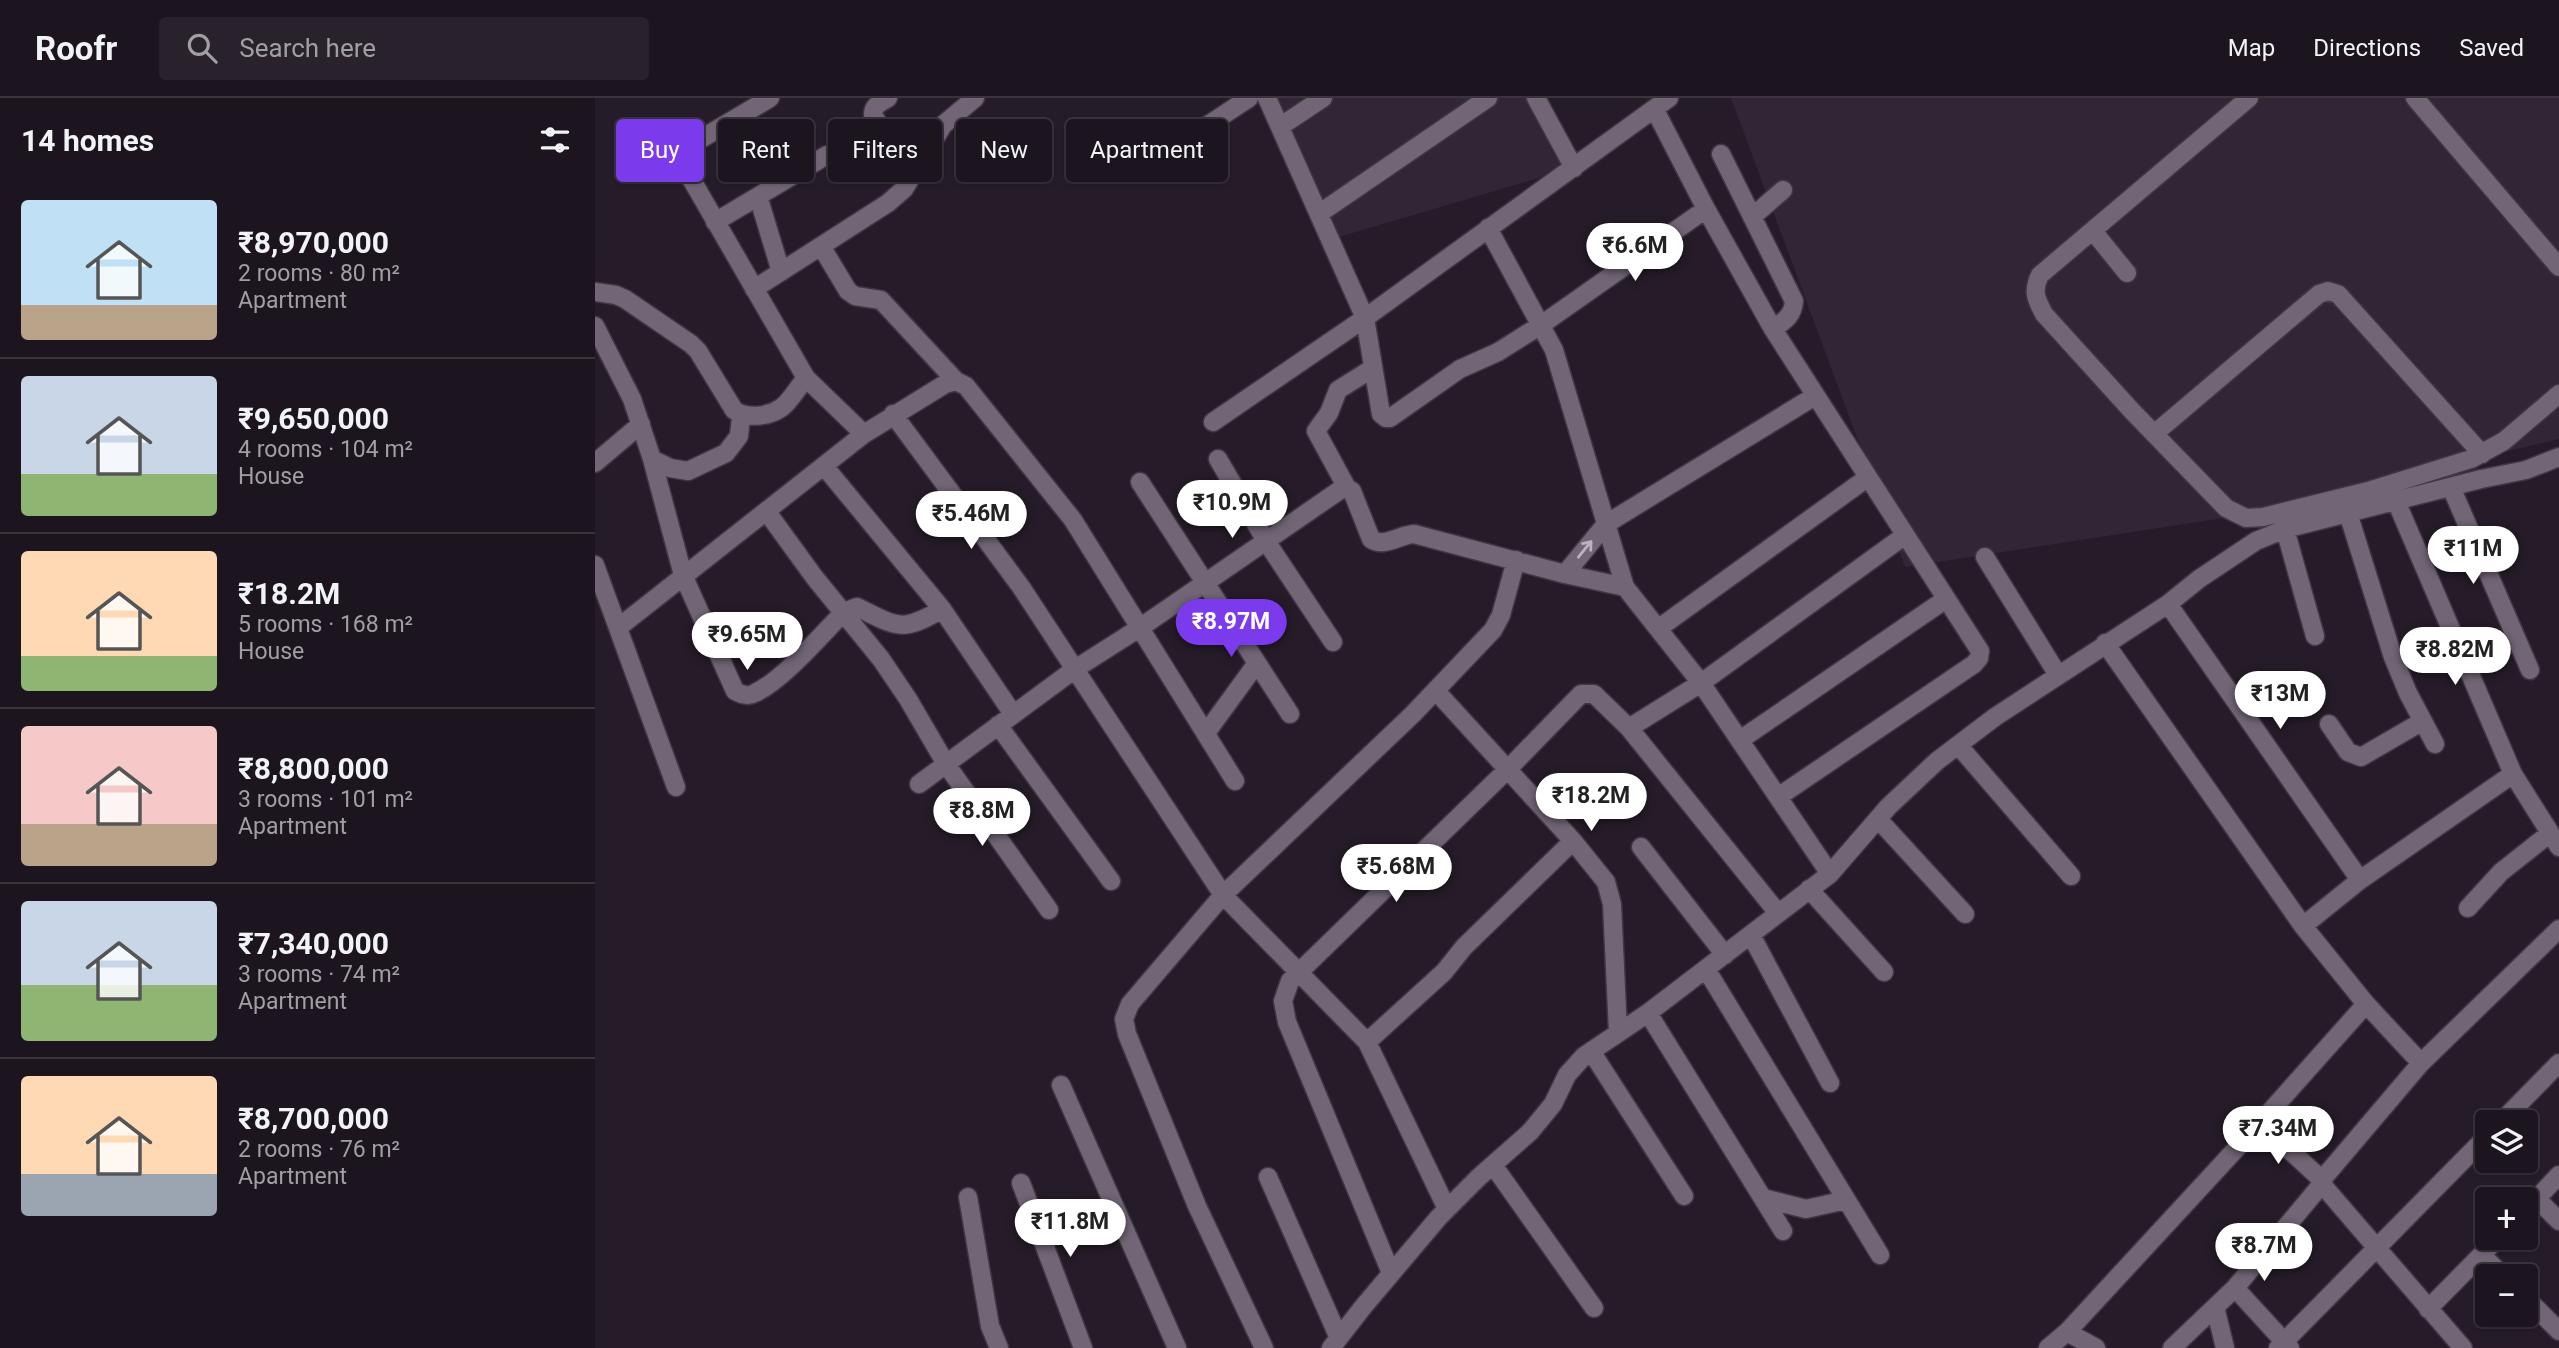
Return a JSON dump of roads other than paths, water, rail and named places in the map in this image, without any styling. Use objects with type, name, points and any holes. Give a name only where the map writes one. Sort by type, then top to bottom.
[{"type":"street","points":[[769,98],[684,149],[681,163],[806,378],[864,434]]},
{"type":"street","points":[[875,119],[873,110],[888,98]]},
{"type":"street","points":[[942,128],[975,98]]},
{"type":"street","points":[[1217,119],[1249,98]]},
{"type":"street","points":[[1267,98],[1365,317],[1381,414],[1386,418],[1391,418],[1460,369],[1498,352],[1541,325],[1706,209]]},
{"type":"street","points":[[1281,126],[1322,98]]},
{"type":"street","points":[[1320,213],[1487,98]]},
{"type":"street","points":[[1537,98],[1574,168]]},
{"type":"street","points":[[2249,98],[2041,275],[2035,285],[2035,297],[2044,314],[2226,508],[2246,518],[2263,517],[2368,491],[2483,454],[2504,441],[2559,394]]},
{"type":"street","points":[[2415,98],[2559,267]]},
{"type":"street","points":[[1213,422],[1365,317],[1662,104],[1706,209],[1773,329],[1980,651],[1979,658],[1962,671],[1778,797]]},
{"type":"street","points":[[1721,154],[1794,302],[1794,310],[1787,319],[1773,329]]},
{"type":"street","points":[[715,222],[827,155]]},
{"type":"street","points":[[754,289],[888,203],[908,182]]},
{"type":"street","points":[[1752,217],[1783,190]]},
{"type":"street","points":[[758,196],[781,272]]},
{"type":"street","points":[[1488,228],[1554,350],[1625,587],[1702,683],[1830,874]]},
{"type":"street","points":[[2093,231],[2127,273]]},
{"type":"street","points":[[821,246],[848,291],[862,298],[881,300],[956,382],[966,386],[1073,520],[1235,781]]},
{"type":"street","points":[[2154,433],[2319,294],[2328,290],[2339,294],[2483,454]]},
{"type":"street","points":[[595,292],[625,299],[691,344],[734,410],[741,416],[748,417],[782,408],[806,378]]},
{"type":"street","points":[[595,326],[632,399],[652,459],[683,575],[735,691],[743,696],[754,694],[787,669],[844,612],[857,607],[890,623],[904,626],[921,622],[942,609]]},
{"type":"street","points":[[1373,368],[1338,390],[1329,413],[1316,430],[1347,488],[1352,492],[1371,539],[1376,543],[1386,542],[1405,534],[1414,534],[1625,587]]},
{"type":"street","points":[[619,627],[864,434],[945,384],[956,382]]},
{"type":"street","points":[[1565,574],[1606,524],[1815,396]]},
{"type":"street","points":[[893,414],[1021,587],[1223,895],[1367,1042],[1447,1209]]},
{"type":"street","points":[[652,459],[670,468],[688,471],[726,453],[739,436],[741,416]]},
{"type":"street","points":[[595,463],[603,446],[641,424]]},
{"type":"street","points":[[1268,1177],[1335,1343],[1447,1209],[1530,1132],[1553,1104],[1567,1075],[1591,1051],[1649,1013],[1830,874],[1878,819],[1937,761],[1958,745],[2105,643],[2168,604],[2199,579],[2256,541],[2285,529],[2526,470],[2559,457]]},
{"type":"street","points":[[1219,459],[1266,541],[1333,642]]},
{"type":"street","points":[[824,466],[942,609],[1013,714]]},
{"type":"street","points":[[1659,628],[1867,478]]},
{"type":"street","points":[[1140,482],[1290,715]]},
{"type":"street","points":[[2451,487],[2530,670]]},
{"type":"street","points":[[919,785],[1075,669],[1141,627],[1340,490],[1347,488]]},
{"type":"street","points":[[2396,501],[2513,774],[2554,840],[2501,872],[2468,908]]},
{"type":"street","points":[[767,512],[815,578],[881,659],[946,764],[1049,910]]},
{"type":"street","points":[[2348,513],[2393,657],[2435,744]]},
{"type":"street","points":[[2285,529],[2315,636]]},
{"type":"street","points":[[1629,728],[1702,683],[1904,536]]},
{"type":"street","points":[[1985,556],[2058,675]]},
{"type":"street","points":[[1263,1348],[1197,1206],[1126,1034],[1124,1019],[1130,1004],[1223,895],[1436,691],[1493,630],[1501,615],[1516,560]]},
{"type":"street","points":[[595,565],[676,788]]},
{"type":"street","points":[[1740,740],[1946,599]]},
{"type":"street","points":[[2168,604],[2360,880]]},
{"type":"street","points":[[2105,643],[2303,926],[2366,1004],[2421,1063]]},
{"type":"street","points":[[1206,733],[1257,663]]},
{"type":"street","points":[[1436,691],[1607,882],[1610,891],[1618,1032]]},
{"type":"street","points":[[1391,1273],[1287,1022],[1283,1001],[1290,981],[1581,694],[1594,694],[1629,728],[1778,913]]},
{"type":"street","points":[[2329,724],[2348,752],[2361,757],[2423,721]]},
{"type":"street","points":[[998,725],[1111,881]]},
{"type":"street","points":[[1958,745],[2071,876]]},
{"type":"street","points":[[2303,926],[2360,880],[2513,774]]},
{"type":"street","points":[[1878,819],[1965,914]]},
{"type":"street","points":[[1367,1042],[1444,972],[1464,947],[1573,842]]},
{"type":"street","points":[[1641,847],[1725,956]]},
{"type":"street","points":[[1809,890],[1884,972]]},
{"type":"street","points":[[2172,1348],[2235,1288],[2421,1063],[2559,929]]},
{"type":"street","points":[[1751,935],[1830,1083]]},
{"type":"street","points":[[1706,969],[1879,1255]]},
{"type":"street","points":[[2048,1348],[2067,1332],[2366,1004]]},
{"type":"street","points":[[1649,1013],[1783,1231]]},
{"type":"street","points":[[1591,1051],[1684,1196]]},
{"type":"street","points":[[2513,1110],[2559,1063]]},
{"type":"street","points":[[1061,1085],[1177,1348]]},
{"type":"street","points":[[2260,1123],[2321,1182],[2463,1348]]},
{"type":"street","points":[[2235,1288],[2284,1346],[2475,1148]]},
{"type":"street","points":[[1493,1165],[1594,1308]]},
{"type":"street","points":[[2538,1198],[2559,1175]]},
{"type":"street","points":[[1021,1183],[1083,1348]]},
{"type":"street","points":[[968,1197],[990,1326],[999,1348]]},
{"type":"street","points":[[1763,1198],[1806,1209],[1846,1200]]},
{"type":"street","points":[[2538,1209],[2559,1221]]},
{"type":"street","points":[[2428,1309],[2487,1250]]},
{"type":"street","points":[[2482,1255],[2491,1264]]},
{"type":"street","points":[[2215,1307],[2225,1348]]},
{"type":"street","points":[[2538,1310],[2559,1331]]},
{"type":"street","points":[[2067,1332],[2096,1348]]}]
